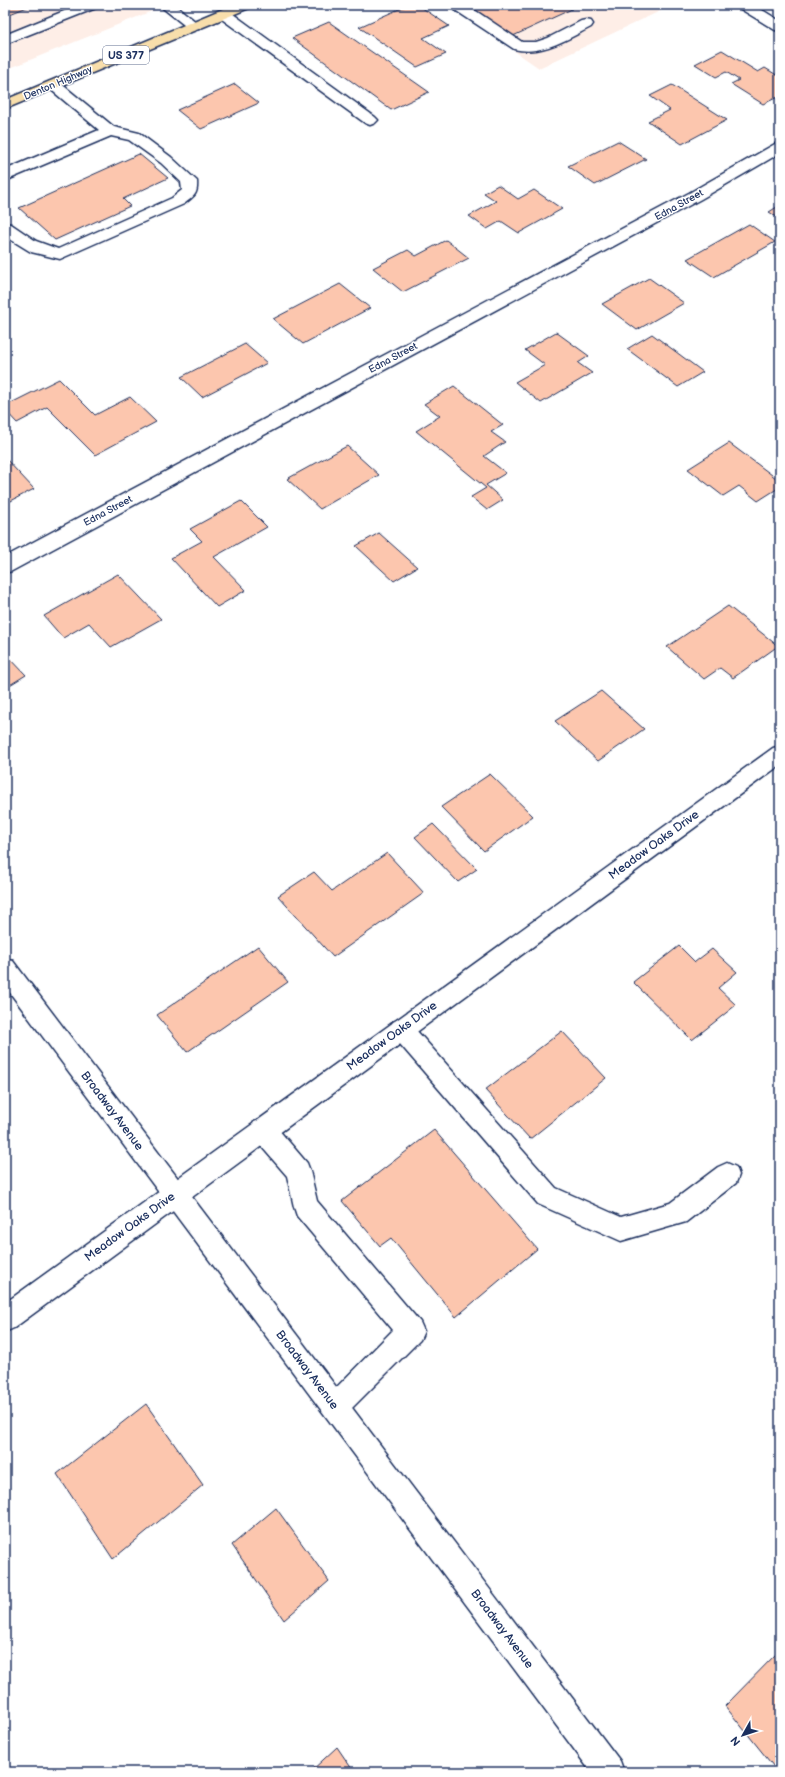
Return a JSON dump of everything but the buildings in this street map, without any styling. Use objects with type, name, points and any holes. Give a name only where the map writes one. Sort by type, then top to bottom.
[{"type":"main road","name":"Denton Highway","points":[[5,106],[244,5]]},
{"type":"street","points":[[5,40],[91,5]]},
{"type":"street","points":[[166,5],[194,26]]},
{"type":"street","points":[[458,5],[519,46],[537,46],[586,24]]},
{"type":"street","points":[[744,5],[780,26]]},
{"type":"street","points":[[224,14],[370,120]]},
{"type":"street","points":[[5,228],[33,248],[46,253],[60,254],[178,201],[190,191],[189,181],[166,160],[134,136],[109,131],[54,85]]},
{"type":"street","points":[[5,176],[109,131]]},
{"type":"street","name":"Edna Street","points":[[5,566],[696,196],[780,147]]},
{"type":"street","name":"Meadow Oaks Drive","points":[[5,1319],[780,754]]},
{"type":"street","name":"Broadway Avenue","points":[[5,968],[609,1772]]},
{"type":"street","points":[[401,1029],[547,1196],[621,1229],[677,1213],[728,1175]]},
{"type":"street","points":[[263,1130],[298,1171],[306,1207],[411,1331],[335,1407]]},
{"type":"shaded area","points":[[5,5],[167,5],[5,70]]},
{"type":"shaded area","points":[[447,5],[673,5],[539,68]]}]
